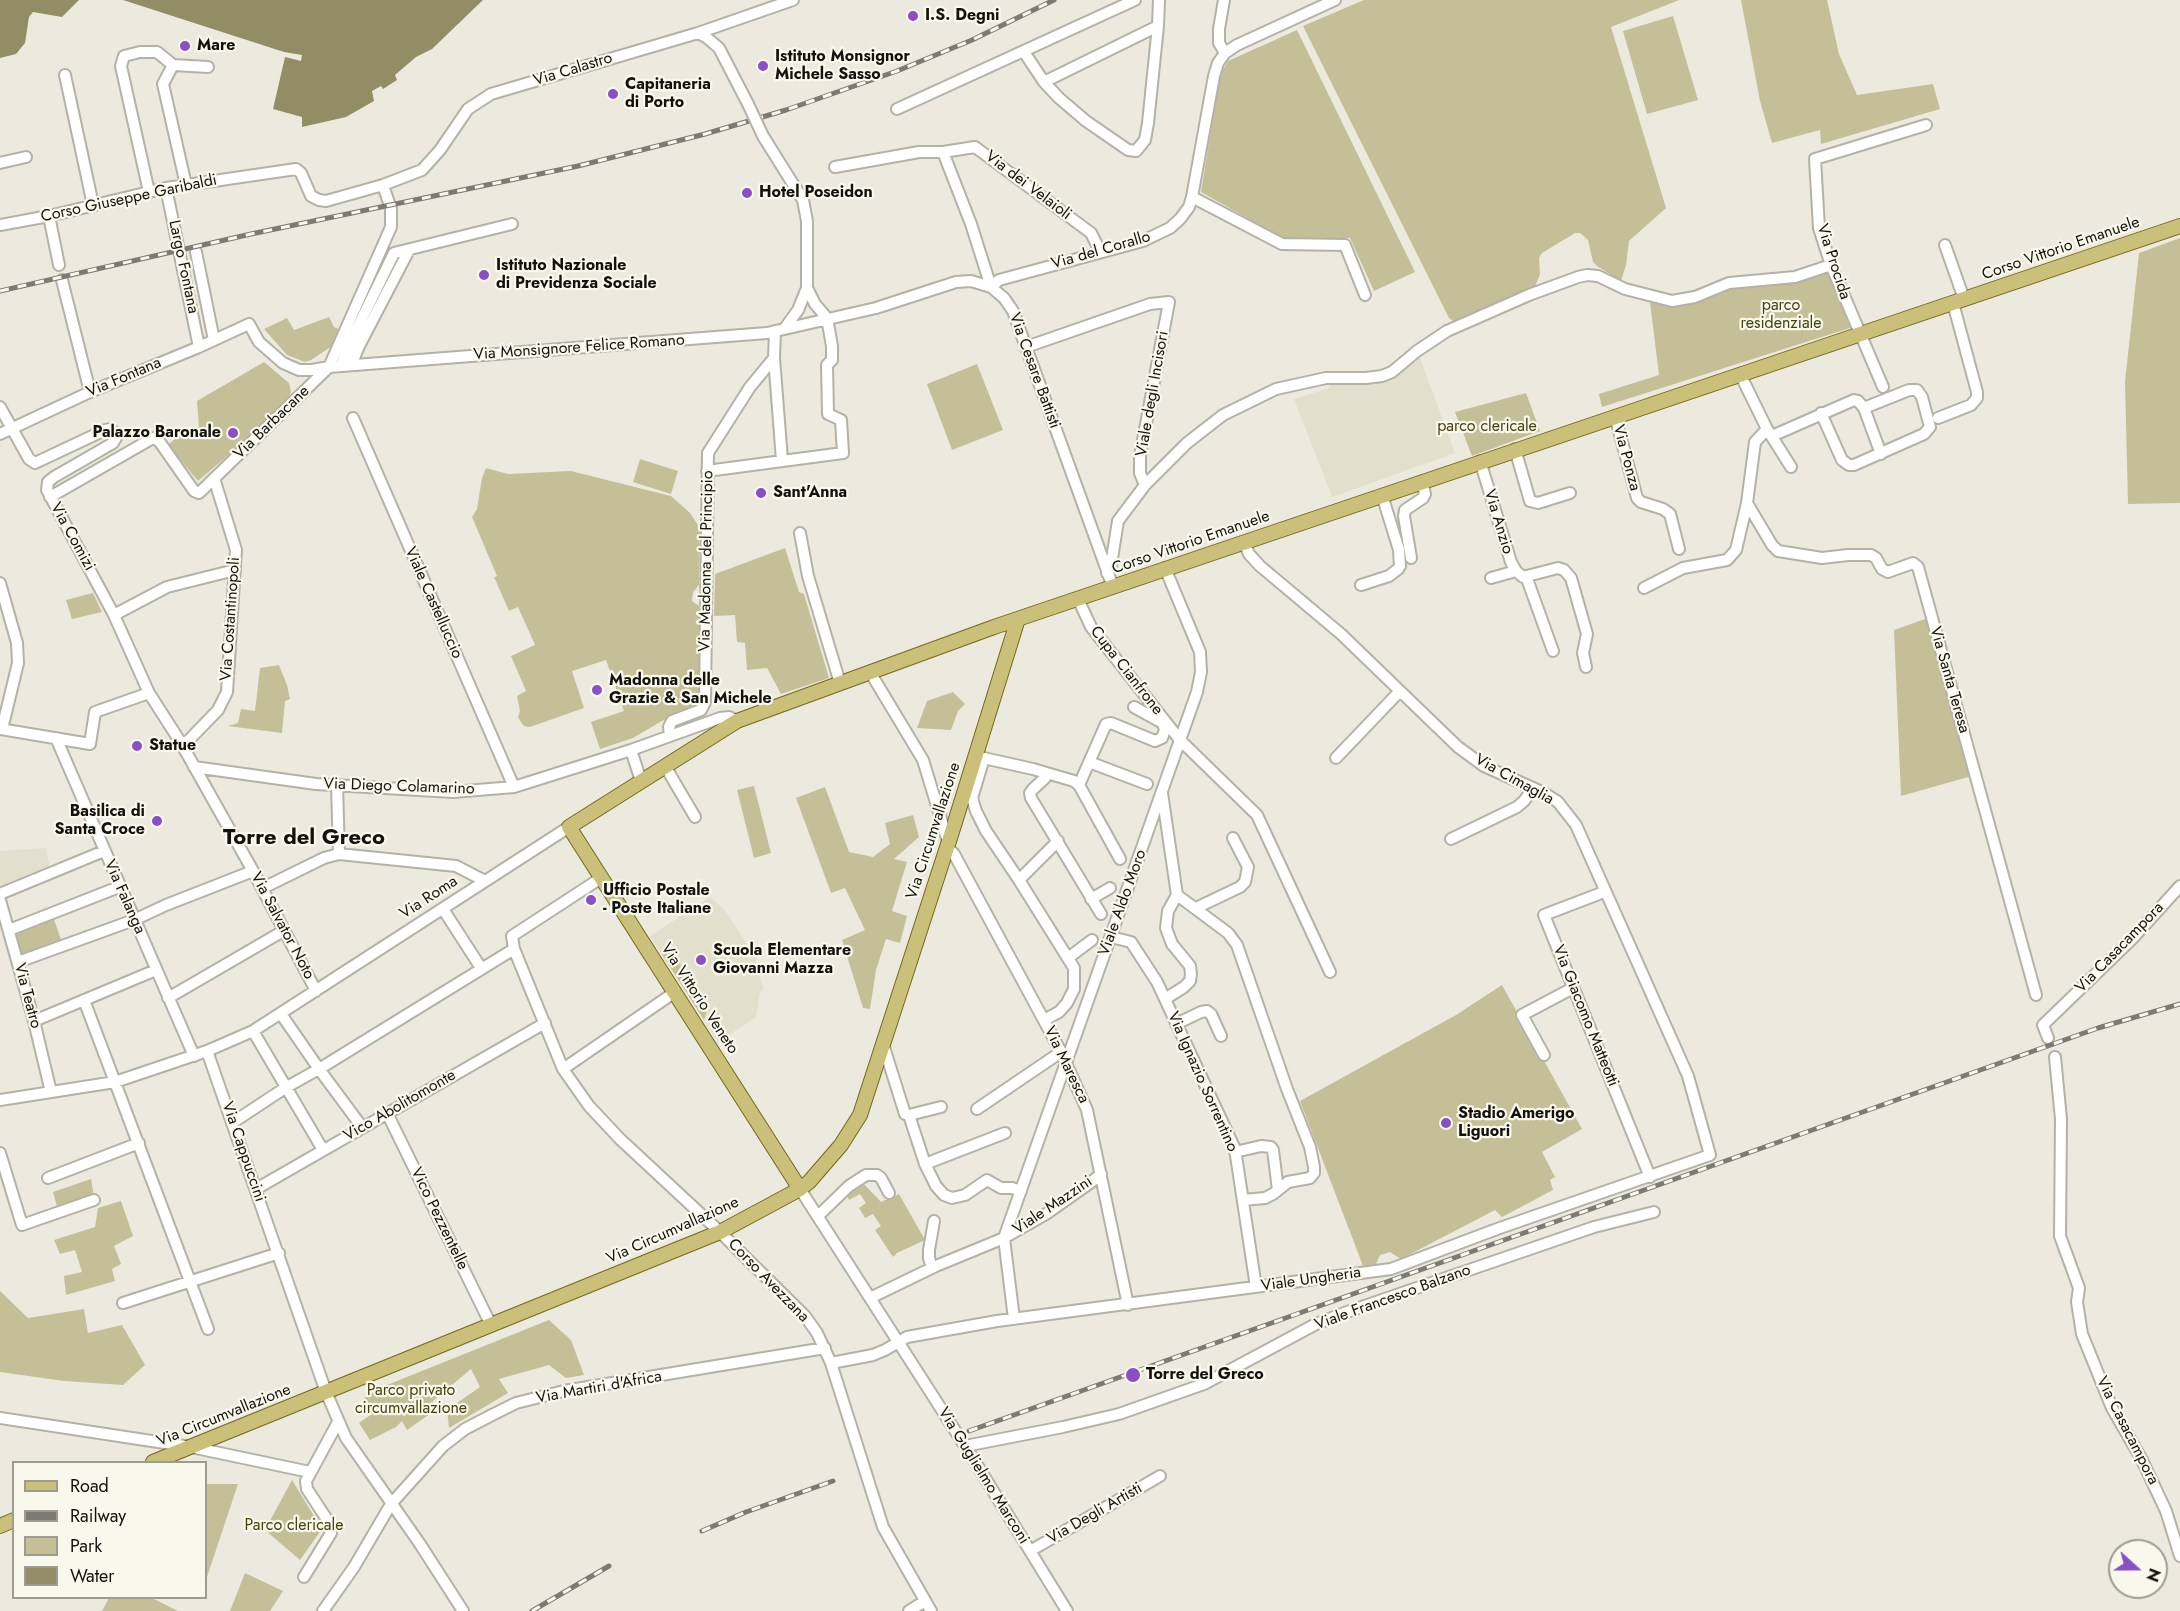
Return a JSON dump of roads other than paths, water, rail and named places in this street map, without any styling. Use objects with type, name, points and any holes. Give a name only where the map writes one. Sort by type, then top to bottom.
[{"type":"main road","name":"Corso Vittorio Emanuele","points":[[664,766],[736,721],[1018,619],[1515,449],[2180,226]]},
{"type":"main road","name":"Via Circumvallazione","points":[[156,1461],[720,1232],[800,1189],[816,1175],[841,1145],[860,1115],[947,844],[980,757],[1018,619]]},
{"type":"main road","name":"Via Roma","points":[[569,827],[664,766]]},
{"type":"main road","name":"Via Vittorio Veneto","points":[[569,827],[800,1189]]},
{"type":"street","name":"Via Calastro","points":[[385,188],[422,170],[440,150],[468,109],[491,94],[698,33],[793,0]]},
{"type":"street","points":[[897,110],[1135,0]]},
{"type":"street","points":[[1024,52],[1044,82],[1086,121],[1128,150],[1136,151],[1145,140],[1159,0]]},
{"type":"street","points":[[1224,0],[1219,30],[1220,43],[1225,52],[1335,0]]},
{"type":"street","points":[[719,48],[722,33],[730,22]]},
{"type":"street","points":[[1044,82],[1158,26]]},
{"type":"street","points":[[698,33],[719,48],[763,136],[802,200],[807,221],[807,288],[798,310],[780,330],[774,358],[782,460]]},
{"type":"street","points":[[150,192],[121,66],[124,57],[140,52],[157,52],[173,65],[208,67]]},
{"type":"street","name":"Via del Corallo","points":[[991,287],[999,280],[1143,241],[1170,228],[1180,219],[1189,207],[1192,197],[1214,76],[1225,52]]},
{"type":"street","points":[[173,65],[163,84],[186,185]]},
{"type":"street","points":[[65,75],[93,205]]},
{"type":"street","name":"Via Procida","points":[[1883,387],[1831,265],[1819,228],[1815,159],[1926,125]]},
{"type":"street","name":"Via dei Velaioli","points":[[835,167],[919,152],[943,152],[975,147],[1091,233],[1100,251]]},
{"type":"street","points":[[943,152],[971,224],[991,287]]},
{"type":"street","points":[[0,163],[26,157]]},
{"type":"street","name":"Corso Giuseppe Garibaldi","points":[[0,225],[49,216],[166,188],[296,169],[301,173],[311,196],[319,200],[326,201],[385,188]]},
{"type":"street","name":"Largo Fontana","points":[[166,188],[199,347]]},
{"type":"street","points":[[340,366],[391,227],[391,209],[385,188]]},
{"type":"street","points":[[1192,197],[1282,244],[1345,245],[1365,295]]},
{"type":"street","points":[[49,216],[59,265]]},
{"type":"street","points":[[340,366],[392,256],[397,252],[512,224]]},
{"type":"street","points":[[1938,418],[1971,405],[1977,398],[1959,301],[1945,245]]},
{"type":"street","name":"Largo Fontana","points":[[196,252],[214,340]]},
{"type":"street","points":[[1107,573],[1111,565],[1118,521],[1145,485],[1187,443],[1223,415],[1276,389],[1326,378],[1382,376],[1392,372],[1417,351],[1447,331],[1529,295],[1578,277],[1598,276],[1625,289],[1672,301],[1695,297],[1729,283],[1795,277],[1831,265]]},
{"type":"street","points":[[62,280],[90,392]]},
{"type":"street","points":[[827,318],[876,308],[956,282],[972,281],[991,287]]},
{"type":"street","name":"Via Cesare Battisti","points":[[991,287],[1004,298],[1013,311],[1113,587]]},
{"type":"street","points":[[707,471],[843,453],[841,420],[828,414],[827,365],[832,360],[832,346],[827,318],[815,304],[807,288]]},
{"type":"street","name":"Viale degli Incisori","points":[[1026,347],[1150,304],[1169,302],[1140,456],[1140,473],[1145,485]]},
{"type":"street","name":"Via Monsignore Felice Romano","points":[[249,324],[259,342],[283,363],[299,370],[312,370],[780,330],[827,318]]},
{"type":"street","name":"Via Fontana","points":[[0,434],[90,392],[249,324]]},
{"type":"street","name":"Via Madonna del Principio","points":[[670,736],[669,727],[672,721],[701,710],[706,695],[708,453],[750,387],[774,358]]},
{"type":"street","name":"Via Barbacane","points":[[50,497],[153,438],[159,441],[194,491],[199,493],[340,366]]},
{"type":"street","points":[[1740,374],[1769,432],[1791,466]]},
{"type":"street","points":[[1821,413],[1844,463],[1854,465],[1928,431],[1929,425],[1922,397],[1917,390],[1913,389],[1864,408]]},
{"type":"street","points":[[1644,588],[1683,568],[1727,560],[1736,550],[1755,442],[1769,432],[1854,400],[1864,408],[1881,454]]},
{"type":"street","points":[[0,407],[12,428]]},
{"type":"street","name":"Via Ponza","points":[[1615,416],[1637,498],[1641,502],[1670,514],[1679,549]]},
{"type":"street","name":"Viale Castelluccio","points":[[353,418],[514,788]]},
{"type":"street","name":"Via Comizi","points":[[12,428],[29,459],[35,463],[105,430],[110,429],[115,433],[116,438],[113,443],[51,479],[47,486],[50,497],[114,615],[149,693],[181,743]]},
{"type":"street","points":[[1515,449],[1530,501],[1538,503],[1570,493]]},
{"type":"street","name":"Via Anzio","points":[[1480,461],[1511,562],[1521,574],[1553,651]]},
{"type":"street","name":"Via Costantinopoli","points":[[181,743],[188,741],[218,710],[227,692],[236,550],[214,478]]},
{"type":"street","points":[[1411,558],[1404,516],[1407,507],[1420,502],[1423,498],[1425,494],[1422,481]]},
{"type":"street","points":[[1361,585],[1389,576],[1400,566],[1399,550],[1382,495]]},
{"type":"street","name":"Via Santa Teresa","points":[[1746,503],[1778,551],[1822,558],[1871,555],[1876,558],[1882,569],[1888,572],[1912,564],[1918,567],[2036,995]]},
{"type":"street","points":[[800,533],[808,576],[840,683]]},
{"type":"street","name":"Via Cimaglia","points":[[1244,542],[1249,554],[1260,566],[1341,634],[1458,747],[1508,778],[1545,793],[1558,802],[1576,825],[1688,1076],[1710,1155]]},
{"type":"street","name":"Viale Aldo Moro","points":[[1004,1238],[1064,1056],[1111,937],[1197,692],[1201,672],[1200,652],[1165,568]]},
{"type":"street","points":[[1491,578],[1558,568],[1564,570],[1571,578],[1587,634],[1583,652],[1586,667]]},
{"type":"street","points":[[114,615],[167,587],[235,570]]},
{"type":"street","points":[[0,583],[17,643],[18,663],[1,729],[87,744],[91,742],[92,718],[95,712],[149,693]]},
{"type":"street","name":"Cupa Cianfrone","points":[[1078,599],[1091,627],[1180,740],[1257,815],[1330,972]]},
{"type":"street","name":"Via Maresca","points":[[870,672],[923,760],[947,844],[1064,1056],[1087,1110],[1128,1305]]},
{"type":"street","points":[[1336,758],[1400,691]]},
{"type":"street","points":[[1079,786],[1103,726],[1108,723],[1155,741],[1162,738],[1163,723],[1134,707]]},
{"type":"street","name":"Via Diego Colamarino","points":[[194,767],[316,784],[453,792],[514,788],[720,718],[729,717],[736,721]]},
{"type":"street","name":"Via Falanga","points":[[56,738],[194,1056]]},
{"type":"street","name":"Via Salvator Noto","points":[[181,743],[254,871],[316,991]]},
{"type":"street","points":[[631,750],[641,780]]},
{"type":"street","points":[[1044,1020],[1059,1012],[1067,1003],[1074,988],[1074,968],[1020,880],[986,831],[973,802],[980,757],[1074,781],[1120,859]]},
{"type":"street","points":[[1089,762],[1148,784]]},
{"type":"street","points":[[664,766],[695,817]]},
{"type":"street","points":[[1045,778],[1032,789],[1030,794],[1101,914]]},
{"type":"street","points":[[337,785],[339,855]]},
{"type":"street","points":[[1451,839],[1517,807],[1533,788]]},
{"type":"street","points":[[1162,791],[1177,896],[1228,933],[1237,945],[1279,1068],[1310,1147],[1314,1173],[1310,1178],[1288,1182],[1265,1198],[1243,1200]]},
{"type":"street","name":"Via Roma","points":[[0,1100],[115,1082],[194,1056],[253,1031],[569,827]]},
{"type":"street","points":[[1196,908],[1240,887],[1245,882],[1248,867],[1233,838]]},
{"type":"street","points":[[1020,880],[1058,841]]},
{"type":"street","points":[[0,894],[104,851]]},
{"type":"street","points":[[263,888],[324,858],[339,855],[456,866],[484,881]]},
{"type":"street","points":[[18,962],[134,920],[254,871]]},
{"type":"street","points":[[232,1123],[285,1088],[514,949],[512,936],[602,878]]},
{"type":"street","name":"Via Casacampora","points":[[2048,1038],[2043,1025],[2132,939],[2180,886]]},
{"type":"street","points":[[9,930],[119,887]]},
{"type":"street","points":[[1091,899],[1110,888]]},
{"type":"street","name":"Via Giacomo Matteotti","points":[[1604,892],[1544,915],[1650,1178]]},
{"type":"street","points":[[1165,999],[1184,987],[1190,981],[1191,974],[1190,966],[1172,944],[1166,928],[1168,911],[1177,896]]},
{"type":"street","name":"Via Teatro","points":[[0,900],[51,1092]]},
{"type":"street","points":[[443,909],[480,968]]},
{"type":"street","points":[[168,998],[285,930]]},
{"type":"street","name":"Via Ignazio Sorrentino","points":[[1111,937],[1131,942],[1157,982],[1236,1152],[1256,1287]]},
{"type":"street","points":[[1068,958],[1092,940]]},
{"type":"street","name":"Corso Avezzana","points":[[514,949],[563,1069],[589,1106],[612,1131],[720,1232],[805,1316],[825,1348],[831,1363],[882,1527],[928,1606]]},
{"type":"street","points":[[34,1021],[156,970]]},
{"type":"street","points":[[1544,1055],[1522,1015],[1573,988]]},
{"type":"street","points":[[563,1069],[675,993]]},
{"type":"street","points":[[84,1000],[208,1329]]},
{"type":"street","points":[[1176,1024],[1207,1011],[1211,1014],[1221,1036]]},
{"type":"street","points":[[281,1014],[363,1127]]},
{"type":"street","name":"Vico Abolitomonte","points":[[256,1189],[545,1023]]},
{"type":"street","points":[[253,1031],[323,1150]]},
{"type":"street","points":[[883,1044],[904,1114],[941,1107]]},
{"type":"street","name":"Via Cappuccini","points":[[207,1051],[338,1422],[346,1438],[463,1611]]},
{"type":"street","points":[[977,1109],[1064,1056]]},
{"type":"street","name":"Via Casacampora","points":[[2055,1057],[2061,1119],[2060,1236],[2079,1288],[2077,1302],[2082,1334],[2112,1408],[2166,1510],[2180,1556]]},
{"type":"street","name":"Vico Pezzentelle","points":[[387,1113],[491,1324]]},
{"type":"street","points":[[909,1114],[925,1164],[936,1186],[944,1195],[949,1197],[965,1195],[987,1180],[1001,1188],[1021,1191]]},
{"type":"street","points":[[925,1164],[1005,1133]]},
{"type":"street","points":[[48,1178],[139,1143]]},
{"type":"street","points":[[1236,1152],[1261,1146],[1271,1147],[1278,1190]]},
{"type":"street","points":[[0,1153],[22,1225],[94,1200]]},
{"type":"street","name":"Viale Ungheria","points":[[897,1342],[907,1336],[1014,1319],[1391,1269],[1497,1229],[1650,1178],[1710,1155]]},
{"type":"street","name":"Viale Mazzini","points":[[870,1298],[932,1268],[1004,1238],[1046,1214],[1101,1174]]},
{"type":"street","points":[[818,1216],[849,1185],[866,1175],[877,1175],[881,1178],[889,1193]]},
{"type":"street","name":"Via Guglielmo Marconi","points":[[800,1189],[1067,1611]]},
{"type":"street","name":"Viale Francesco Balzano","points":[[964,1446],[1119,1414],[1204,1384],[1316,1324],[1347,1312],[1594,1227],[1654,1212]]},
{"type":"street","points":[[932,1268],[928,1250],[934,1221]]},
{"type":"street","points":[[1004,1238],[1014,1319]]},
{"type":"street","points":[[123,1303],[279,1253]]},
{"type":"street","points":[[831,1363],[873,1355],[897,1342]]},
{"type":"street","name":"Via Martiri d'Africa","points":[[323,1611],[354,1567],[391,1504],[443,1446],[465,1429],[516,1403],[564,1391],[825,1348]]},
{"type":"street","points":[[0,1418],[191,1447],[310,1472]]},
{"type":"street","points":[[304,1577],[331,1533],[328,1521],[307,1489],[306,1481],[338,1422]]},
{"type":"street","name":"Via Degli Artisti","points":[[1030,1551],[1160,1476]]},
{"type":"street","points":[[909,1611],[928,1606]]},
{"type":"water","points":[[0,0],[79,0],[62,17],[33,12],[29,17],[25,43],[16,54],[0,58]]},
{"type":"water","points":[[123,0],[483,0],[432,49],[416,57],[395,75],[397,80],[383,89],[381,86],[372,91],[374,101],[346,117],[302,127],[302,117],[273,109],[285,57],[301,61],[302,55],[284,52]]},
{"type":"tunnel","points":[[2048,1038],[2055,1057]]},
{"type":"railway","points":[[0,291],[251,234],[578,166],[705,134],[786,110],[897,71],[972,40],[1054,0]]},
{"type":"railway","points":[[969,1431],[2098,1028],[2180,1004]]},
{"type":"railway","points":[[702,1531],[746,1512],[833,1481]]},
{"type":"railway","points":[[532,1611],[609,1566]]},
{"type":"place","name":"I.S. Degni","points":[[913,16]]},
{"type":"place","name":"Mare","points":[[185,46]]},
{"type":"place","name":"Istituto Monsignor Michele Sasso","points":[[763,66]]},
{"type":"place","name":"Capitaneria di Porto","points":[[613,94]]},
{"type":"place","name":"Hotel Poseidon","points":[[747,193]]},
{"type":"place","name":"Istituto Nazionale di Previdenza Sociale","points":[[484,275]]},
{"type":"place","name":"Palazzo Baronale","points":[[233,433]]},
{"type":"place","name":"Sant'Anna","points":[[761,493]]},
{"type":"place","name":"Madonna delle Grazie & San Michele","points":[[597,690]]},
{"type":"place","name":"Statue","points":[[137,746]]},
{"type":"place","name":"Basilica di Santa Croce","points":[[157,821]]},
{"type":"place","name":"Ufficio Postale - Poste Italiane","points":[[591,900]]},
{"type":"place","name":"Scuola Elementare Giovanni Mazza","points":[[701,960]]},
{"type":"place","name":"Stadio Amerigo Liguori","points":[[1446,1123]]},
{"type":"place","name":"Torre del Greco","points":[[1133,1375]]},
{"type":"district","name":"Torre del Greco","points":[[304,839]]},
{"type":"park label","name":"parco residenziale","points":[[1781,315]]},
{"type":"park label","name":"parco clericale","points":[[1487,427]]},
{"type":"park label","name":"Parco privato circumvallazione","points":[[411,1400]]},
{"type":"park label","name":"Parco clericale","points":[[294,1526]]}]
